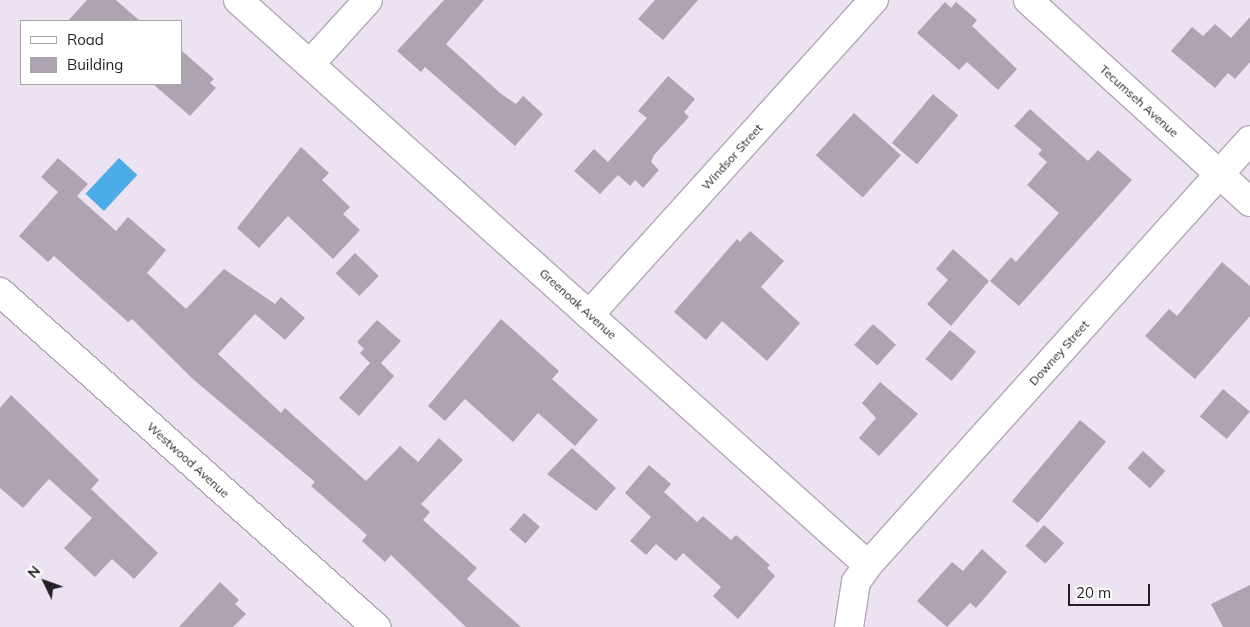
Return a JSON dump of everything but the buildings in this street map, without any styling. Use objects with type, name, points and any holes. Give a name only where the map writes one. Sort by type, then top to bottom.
[{"type":"street","name":"Greenoak Avenue","points":[[238,0],[868,565]]},
{"type":"street","points":[[310,64],[368,0]]},
{"type":"street","name":"Windsor Street","points":[[589,314],[874,0]]},
{"type":"street","name":"Tecumseh Avenue","points":[[1028,0],[1250,202]]},
{"type":"street","name":"Downey Street","points":[[868,565],[1250,140]]},
{"type":"street","name":"Westwood Avenue","points":[[0,292],[376,627]]},
{"type":"street","points":[[849,627],[856,582],[868,565]]},
{"type":"water","points":[[119,158],[137,175],[104,211],[86,194]]}]
